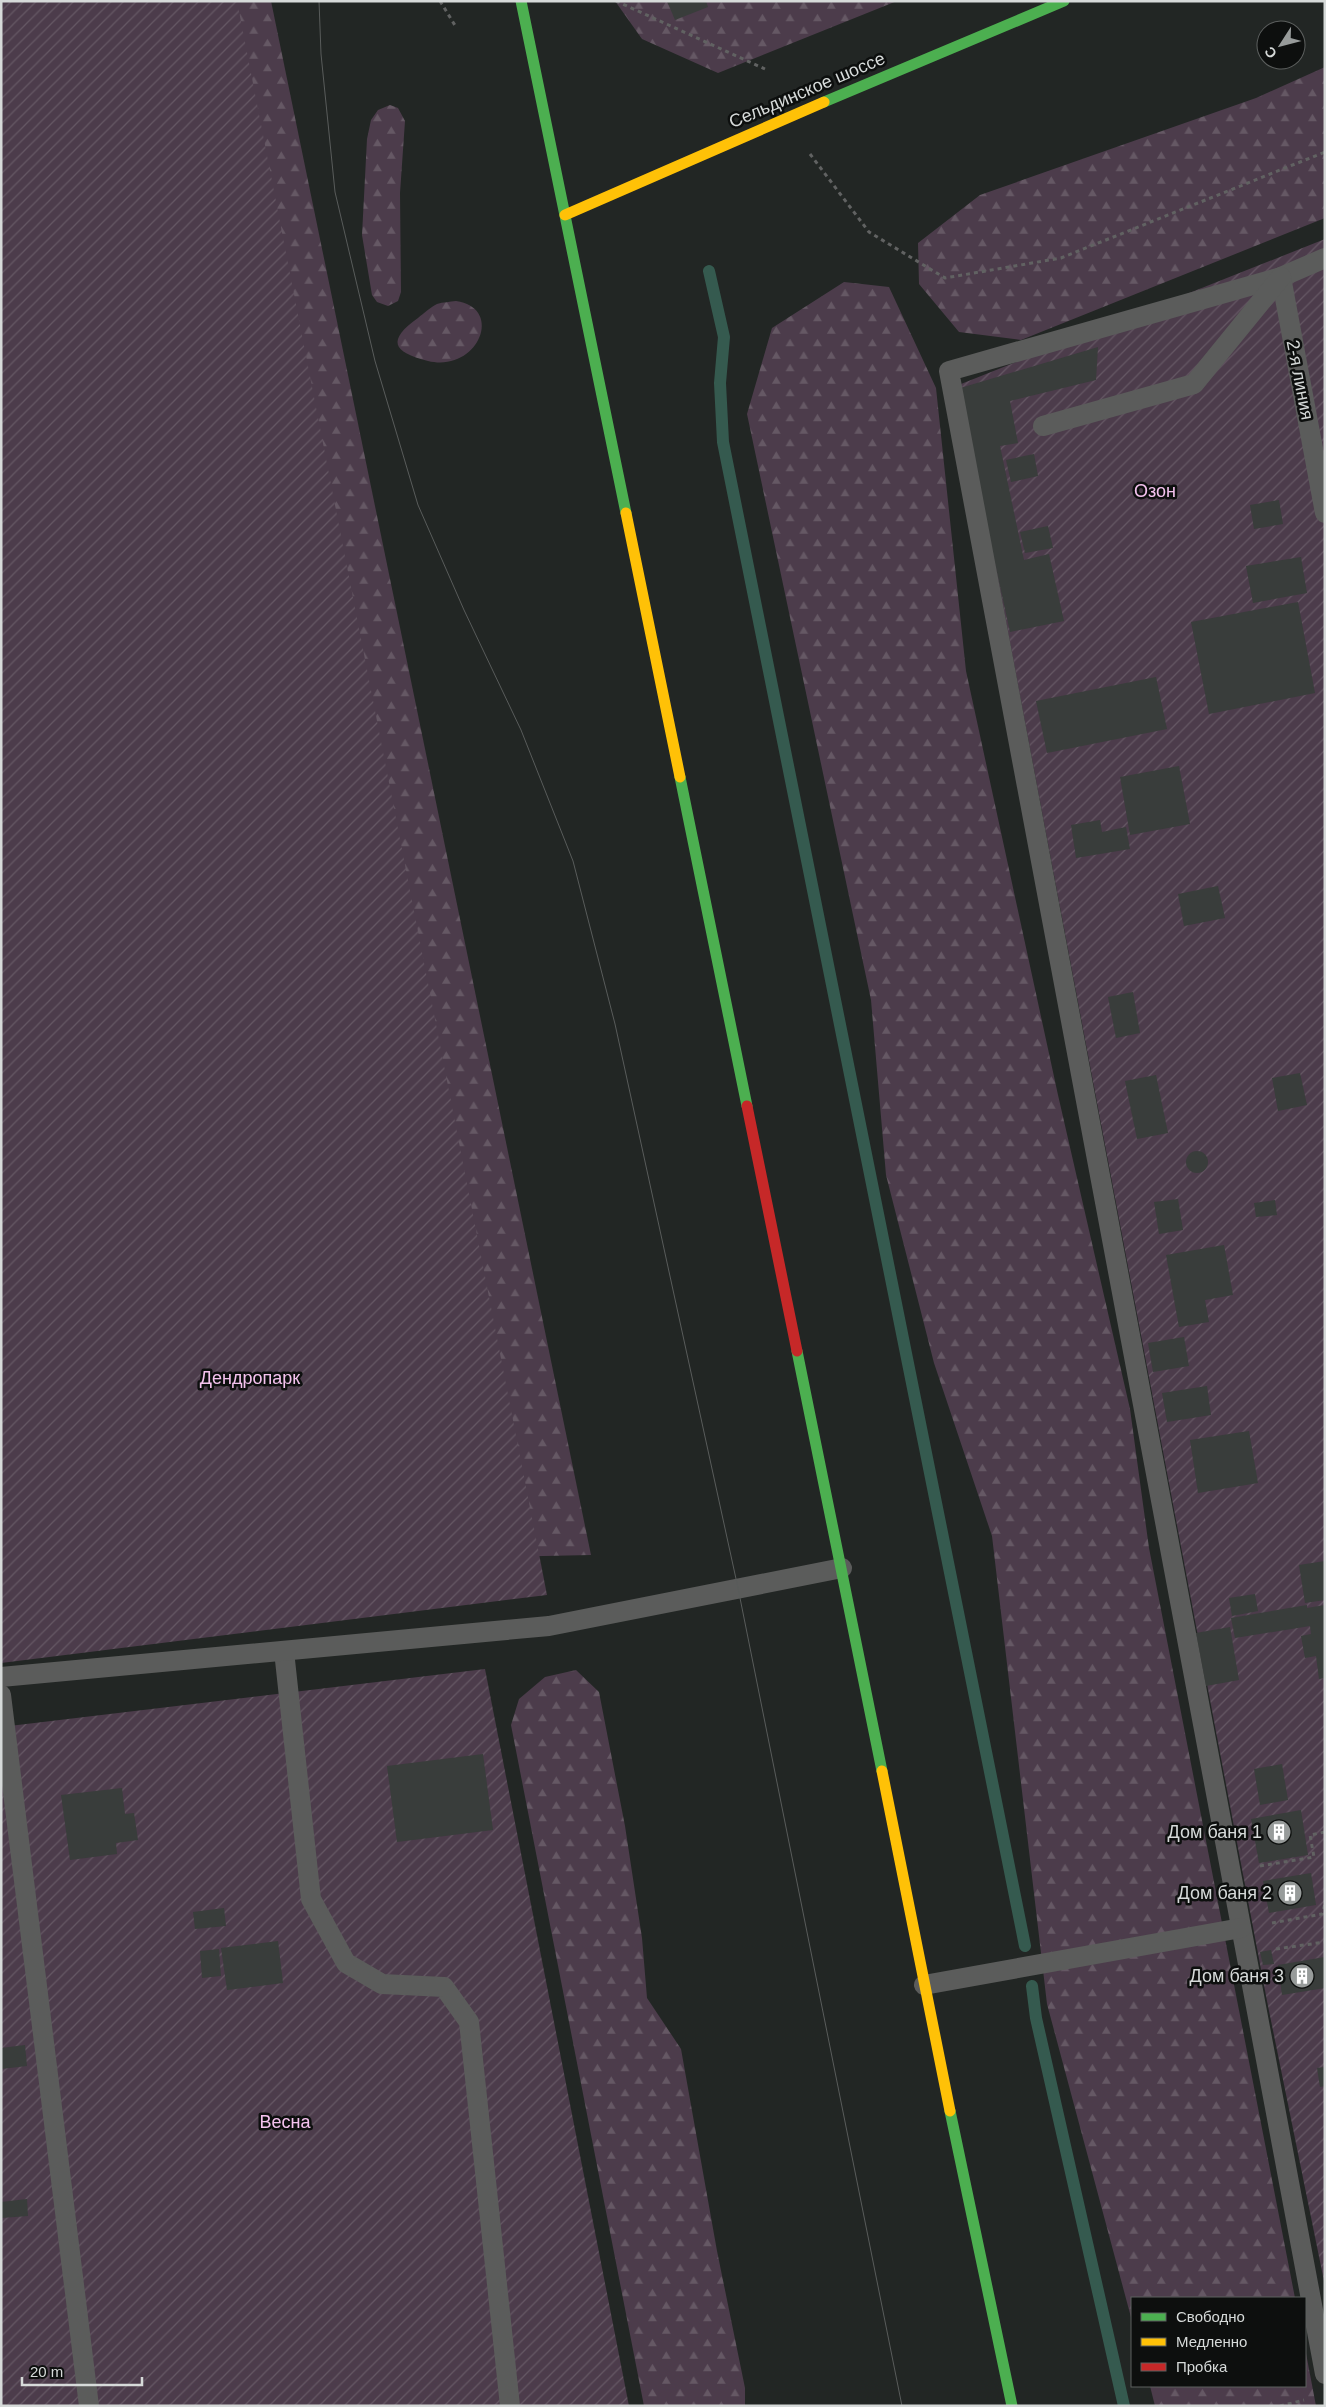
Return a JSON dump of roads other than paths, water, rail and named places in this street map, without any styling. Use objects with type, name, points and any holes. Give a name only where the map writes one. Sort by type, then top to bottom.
[{"type":"main road","points":[[521,1],[842,1568],[924,1985],[1012,2406]]},
{"type":"main road","name":"Сельдинское шоссе","points":[[565,215],[790,116],[1064,1]]},
{"type":"lane","points":[[1325,258],[1281,277],[949,372],[1325,2374]]},
{"type":"lane","points":[[1043,426],[1194,384],[1281,277]]},
{"type":"lane","name":"2-я линия","points":[[1281,277],[1325,513]]},
{"type":"lane","points":[[1,1677],[549,1626],[842,1568]]},
{"type":"lane","points":[[284,1651],[311,1899],[346,1963],[382,1984],[444,1987],[469,2022],[510,2406]]},
{"type":"lane","points":[[1,1695],[89,2406]]},
{"type":"lane","points":[[924,1985],[1241,1928]]},
{"type":"waterway","points":[[709,271],[724,337],[720,383],[723,442],[1025,1946]]},
{"type":"waterway","points":[[1032,1986],[1036,2018],[1124,2406]]},
{"type":"tram line","points":[[319,1],[321,54],[335,192],[375,361],[418,505],[464,610],[521,730],[573,861],[615,1024],[738,1588],[902,2406]]},
{"type":"place","name":"Дом баня 1","points":[[1279,1832]]},
{"type":"place","name":"Дом баня 2","points":[[1290,1893]]},
{"type":"place","name":"Дом баня 3","points":[[1302,1976]]},
{"type":"park label","name":"Озон","points":[[1155,491]]},
{"type":"park label","name":"Дендропарк","points":[[250,1378]]},
{"type":"park label","name":"Весна","points":[[285,2122]]}]
